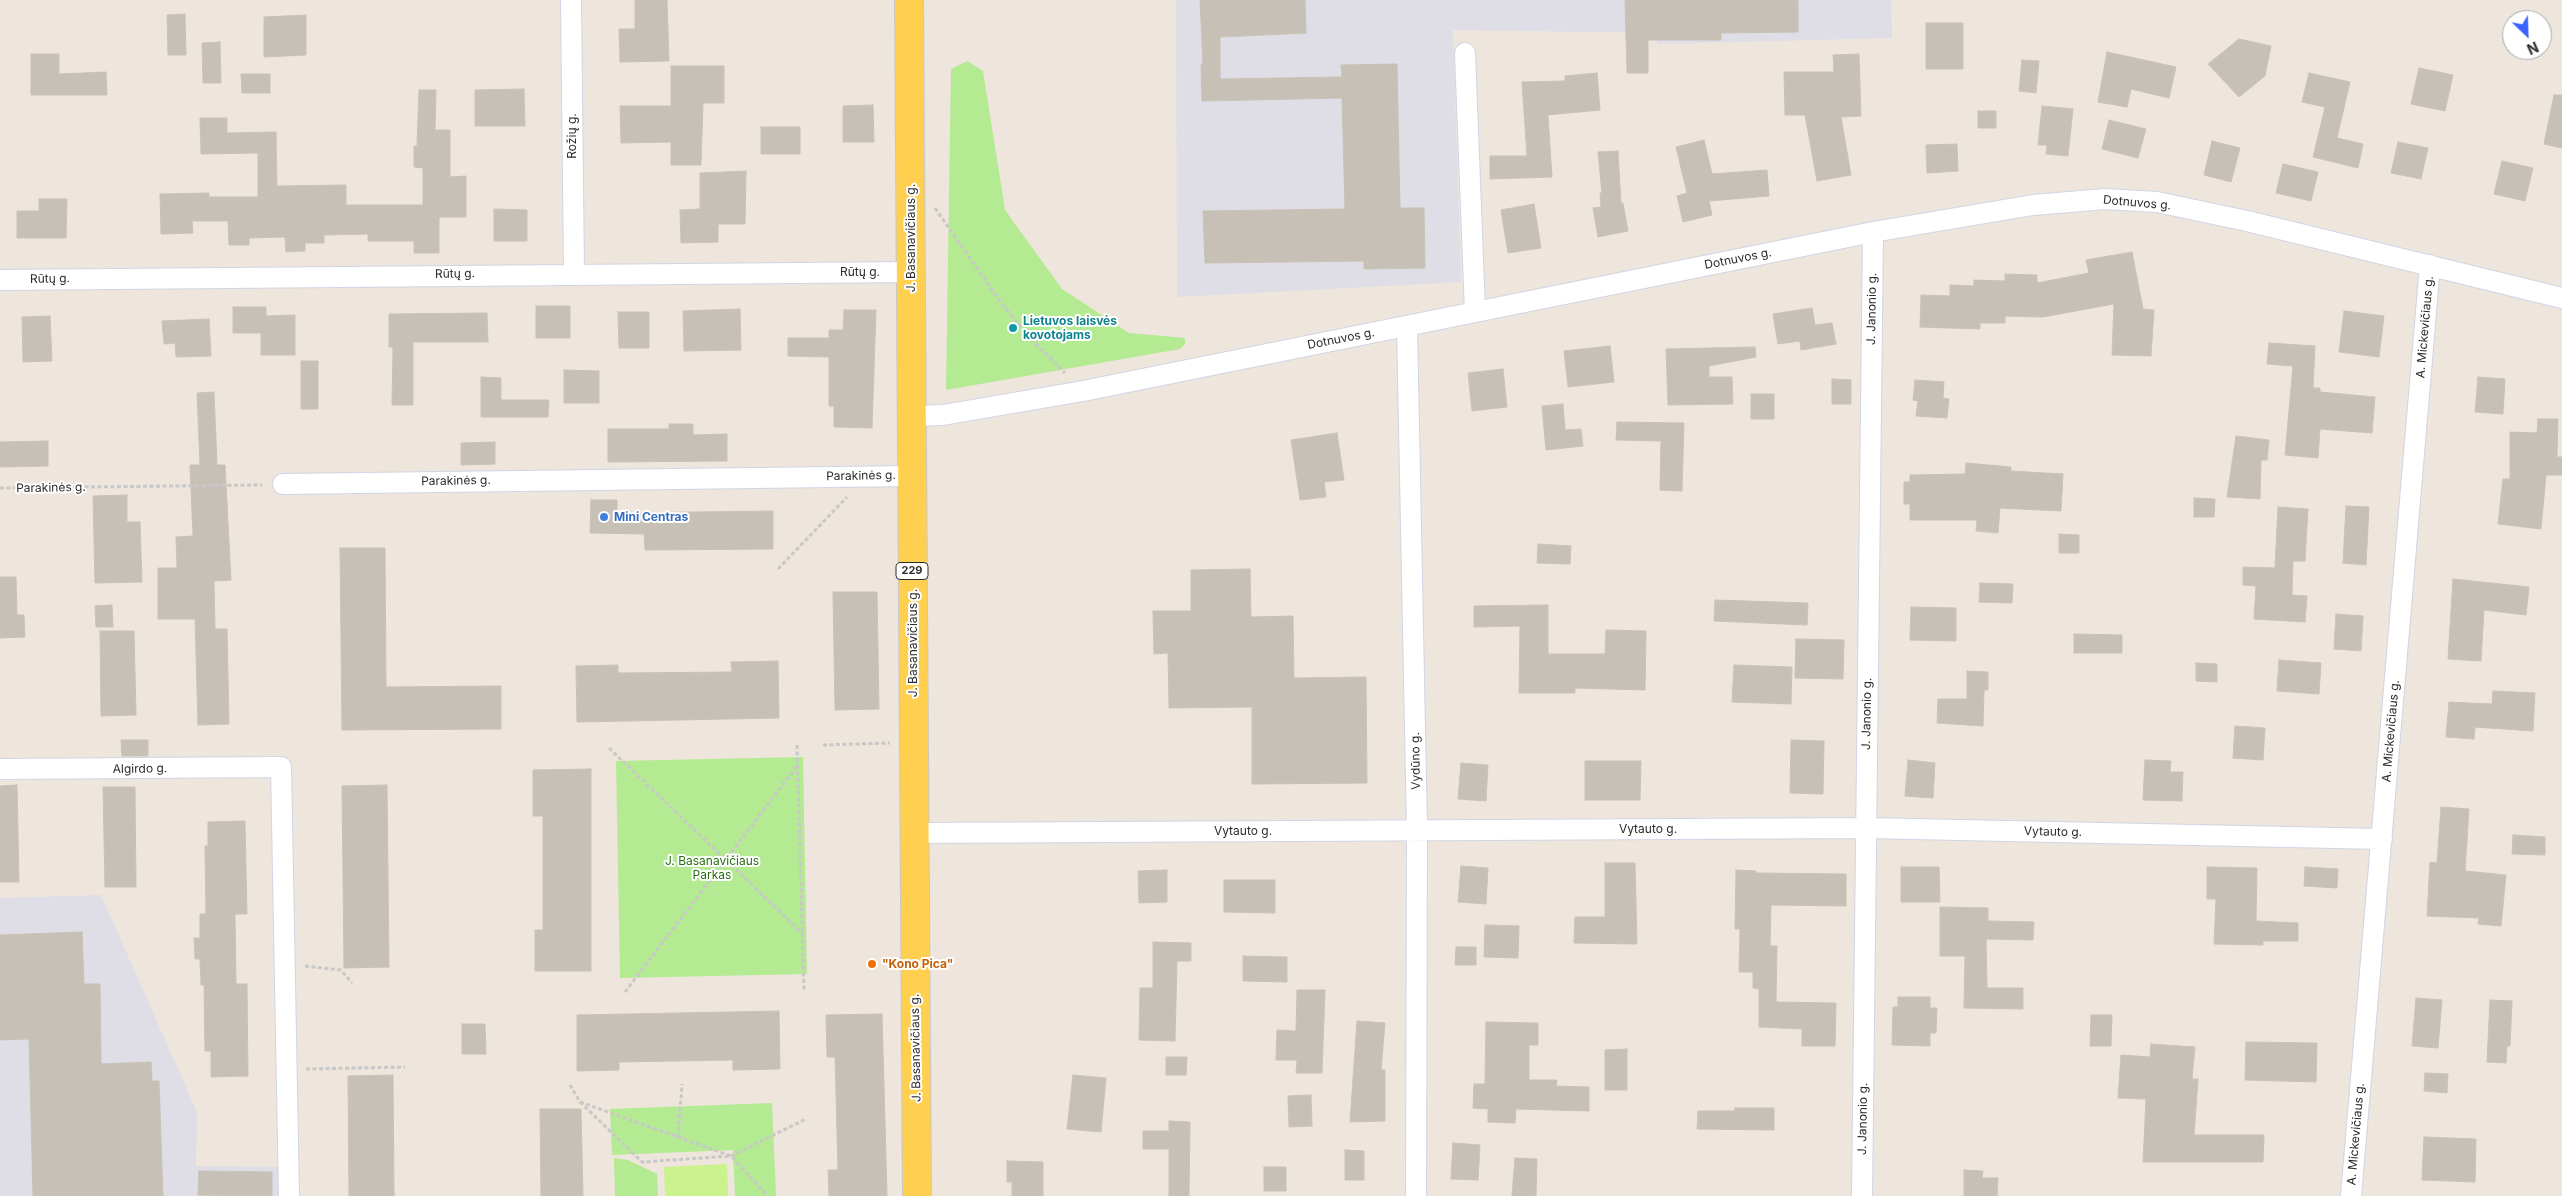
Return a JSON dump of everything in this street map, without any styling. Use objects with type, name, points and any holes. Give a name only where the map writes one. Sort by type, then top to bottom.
[{"type":"main road","name":"J. Basanavičiaus g.","points":[[909,0],[917,1196]]},
{"type":"street","name":"Rožių g.","points":[[571,0],[574,273]]},
{"type":"street","points":[[1465,53],[1474,312]]},
{"type":"street","name":"Dotnuvos g.","points":[[912,416],[943,415],[1084,391],[1873,232],[2033,205],[2105,199],[2157,202],[2248,221],[2562,298]]},
{"type":"street","name":"J. Janonio g.","points":[[1862,1196],[1873,232]]},
{"type":"street","name":"A. Mickevičiaus g.","points":[[2351,1196],[2430,266]]},
{"type":"street","name":"Rūtų g.","points":[[0,280],[574,273],[911,272]]},
{"type":"street","name":"Vydūno g.","points":[[1407,326],[1417,830],[1416,1196]]},
{"type":"street","name":"Parakinės g.","points":[[283,484],[912,476]]},
{"type":"street","name":"Algirdo g.","points":[[0,769],[281,767],[284,966]]},
{"type":"street","name":"Vytauto g.","points":[[914,834],[1866,828],[2382,839]]},
{"type":"street","points":[[284,966],[288,1196]]},
{"type":"path","points":[[931,202],[1005,308],[1029,337],[1084,391]]},
{"type":"path","points":[[778,569],[867,476]]},
{"type":"path","name":"Parakinės g.","points":[[0,488],[283,484]]},
{"type":"path","points":[[823,745],[913,742]]},
{"type":"path","points":[[797,745],[804,991]]},
{"type":"path","points":[[609,748],[802,933]]},
{"type":"path","points":[[625,992],[797,766]]},
{"type":"path","points":[[284,966],[314,966],[342,970],[352,984]]},
{"type":"path","points":[[286,1069],[404,1067]]},
{"type":"path","points":[[678,1137],[682,1084]]},
{"type":"path","points":[[570,1085],[580,1102],[642,1162],[731,1156],[806,1119]]},
{"type":"path","points":[[580,1102],[731,1156],[768,1196]]},
{"type":"shaded area","points":[[1176,0],[1891,0],[1892,38],[1657,44],[1657,33],[1453,30],[1461,282],[1177,297]]},
{"type":"shaded area","points":[[101,895],[197,1112],[196,1166],[280,1167],[281,1196],[0,1196],[0,898]]},
{"type":"green space","points":[[967,61],[983,71],[1005,210],[1062,289],[1129,333],[1185,338],[1185,344],[1180,349],[946,390],[951,69]]},
{"type":"green space","name":"J. Basanavičiaus Parkas","points":[[803,757],[807,974],[620,978],[616,761]]},
{"type":"green space","points":[[772,1103],[776,1196],[735,1196],[733,1150],[612,1155],[610,1109]]},
{"type":"green space","points":[[614,1158],[628,1160],[657,1174],[658,1196],[615,1196]]},
{"type":"green space","points":[[727,1164],[728,1196],[665,1196],[664,1167]]},
{"type":"building","points":[[635,0],[667,0],[669,61],[620,62],[619,29],[635,29]]},
{"type":"building","points":[[1200,0],[1305,0],[1306,33],[1220,37],[1220,79],[1342,77],[1341,65],[1397,64],[1400,208],[1424,208],[1425,268],[1364,269],[1364,261],[1205,263],[1203,211],[1345,209],[1342,98],[1202,101],[1201,65],[1203,64]]},
{"type":"building","points":[[1625,0],[1798,0],[1798,32],[1721,33],[1721,40],[1648,40],[1648,73],[1627,73]]},
{"type":"building","points":[[185,14],[186,55],[168,55],[167,15]]},
{"type":"building","points":[[306,15],[306,55],[264,57],[264,17]]},
{"type":"building","points":[[1926,23],[1963,23],[1963,69],[1926,69]]},
{"type":"building","points":[[2239,39],[2271,46],[2265,76],[2239,97],[2208,64]]},
{"type":"building","points":[[220,42],[221,83],[203,83],[202,43]]},
{"type":"building","points":[[2107,52],[2176,67],[2169,98],[2131,89],[2127,107],[2098,102]]},
{"type":"building","points":[[31,54],[59,54],[59,74],[106,72],[107,95],[31,95]]},
{"type":"building","points":[[1859,54],[1861,116],[1841,117],[1851,175],[1817,181],[1805,115],[1785,115],[1784,72],[1834,72],[1833,55]]},
{"type":"building","points":[[2022,60],[2039,61],[2036,93],[2019,91]]},
{"type":"building","points":[[671,66],[724,66],[724,103],[703,103],[701,165],[671,165],[671,142],[621,143],[620,106],[671,106]]},
{"type":"building","points":[[2419,68],[2453,75],[2445,111],[2411,104]]},
{"type":"building","points":[[1597,73],[1600,110],[1548,115],[1552,177],[1490,179],[1490,156],[1527,156],[1522,82],[1565,81],[1565,76]]},
{"type":"building","points":[[2309,73],[2350,82],[2337,138],[2363,144],[2358,168],[2313,157],[2325,107],[2302,102]]},
{"type":"building","points":[[241,74],[270,74],[270,93],[242,93]]},
{"type":"building","points":[[524,89],[525,126],[475,126],[475,90]]},
{"type":"building","points":[[419,90],[436,90],[435,130],[450,130],[450,177],[466,176],[466,217],[439,217],[439,253],[414,253],[414,241],[368,241],[368,234],[324,235],[324,243],[305,243],[305,251],[286,252],[285,237],[249,238],[249,245],[229,245],[228,221],[192,221],[193,233],[161,234],[160,194],[209,193],[209,197],[258,197],[258,153],[201,154],[200,118],[227,118],[227,133],[276,132],[277,186],[346,185],[346,205],[423,205],[423,168],[414,167],[414,146],[417,146]]},
{"type":"building","points":[[2554,95],[2562,95],[2562,148],[2544,144]]},
{"type":"building","points":[[873,105],[874,142],[843,142],[843,106]]},
{"type":"building","points":[[2042,106],[2073,109],[2068,156],[2046,154],[2047,145],[2038,145]]},
{"type":"building","points":[[1978,111],[1996,111],[1996,128],[1978,128]]},
{"type":"building","points":[[2109,120],[2146,129],[2138,158],[2102,149]]},
{"type":"building","points":[[761,127],[800,127],[800,154],[761,154]]},
{"type":"building","points":[[1704,140],[1712,174],[1767,170],[1769,196],[1709,201],[1712,215],[1683,222],[1677,196],[1687,193],[1676,147]]},
{"type":"building","points":[[2212,141],[2240,148],[2231,182],[2204,175]]},
{"type":"building","points":[[2398,142],[2428,148],[2421,179],[2391,173]]},
{"type":"building","points":[[1957,144],[1958,171],[1927,173],[1926,145]]},
{"type":"building","points":[[1618,151],[1621,204],[1623,203],[1628,231],[1598,237],[1593,208],[1601,207],[1600,193],[1602,193],[1598,152]]},
{"type":"building","points":[[2502,161],[2533,168],[2525,201],[2494,194]]},
{"type":"building","points":[[2283,164],[2318,172],[2311,201],[2276,193]]},
{"type":"building","points":[[746,171],[745,224],[718,224],[718,242],[681,243],[680,210],[700,209],[700,173]]},
{"type":"building","points":[[39,199],[67,199],[66,238],[17,238],[17,211],[39,211]]},
{"type":"building","points":[[1534,204],[1541,248],[1508,253],[1501,210]]},
{"type":"building","points":[[494,209],[527,210],[527,241],[494,241]]},
{"type":"building","points":[[2132,252],[2143,309],[2154,310],[2151,356],[2112,355],[2114,304],[2043,317],[2005,316],[2005,323],[1980,323],[1980,329],[1920,327],[1921,295],[1950,296],[1950,285],[1974,286],[1974,280],[2005,281],[2005,274],[2037,275],[2037,283],[2089,273],[2086,260]]},
{"type":"building","points":[[536,306],[570,306],[570,338],[536,338]]},
{"type":"building","points":[[233,307],[266,307],[266,316],[295,315],[295,355],[261,355],[261,333],[233,333]]},
{"type":"building","points":[[1812,308],[1815,325],[1832,323],[1836,344],[1801,350],[1800,341],[1778,344],[1773,314]]},
{"type":"building","points":[[740,309],[741,350],[684,351],[683,311]]},
{"type":"building","points":[[844,310],[876,310],[872,428],[834,427],[834,406],[829,406],[829,357],[788,356],[788,338],[829,338],[829,330],[843,330]]},
{"type":"building","points":[[2344,311],[2384,316],[2379,357],[2339,352]]},
{"type":"building","points":[[618,312],[649,312],[649,348],[619,348]]},
{"type":"building","points":[[487,313],[488,342],[413,342],[413,405],[392,405],[393,347],[389,347],[389,314]]},
{"type":"building","points":[[50,316],[52,361],[23,362],[22,317]]},
{"type":"building","points":[[209,319],[211,356],[176,357],[175,343],[164,344],[162,321]]},
{"type":"building","points":[[2269,343],[2315,346],[2313,388],[2320,388],[2320,392],[2375,397],[2372,433],[2320,429],[2318,458],[2285,455],[2293,366],[2267,364]]},
{"type":"building","points":[[1610,346],[1614,382],[1568,387],[1564,351]]},
{"type":"building","points":[[1755,347],[1756,357],[1709,366],[1709,377],[1732,377],[1733,404],[1668,405],[1666,349]]},
{"type":"building","points":[[301,361],[318,361],[318,409],[301,409]]},
{"type":"building","points":[[1503,369],[1507,407],[1472,411],[1468,373]]},
{"type":"building","points":[[564,370],[599,371],[599,403],[564,403]]},
{"type":"building","points":[[481,377],[501,378],[501,400],[549,400],[548,417],[481,417]]},
{"type":"building","points":[[2478,377],[2505,379],[2503,414],[2475,412]]},
{"type":"building","points":[[1832,379],[1851,380],[1851,404],[1832,404]]},
{"type":"building","points":[[1915,380],[1944,382],[1943,398],[1949,399],[1947,418],[1916,416],[1918,401],[1913,400]]},
{"type":"building","points":[[214,392],[217,465],[225,465],[231,580],[214,581],[215,629],[227,629],[229,724],[198,725],[195,619],[158,619],[158,568],[177,568],[176,537],[193,536],[190,465],[200,465],[197,393]]},
{"type":"building","points":[[1751,394],[1774,394],[1774,419],[1751,419]]},
{"type":"building","points":[[1563,404],[1565,430],[1581,429],[1583,446],[1546,450],[1542,406]]},
{"type":"building","points":[[2538,419],[2558,419],[2557,457],[2562,457],[2562,475],[2546,475],[2541,529],[2498,524],[2503,479],[2510,479],[2510,432],[2537,433]]},
{"type":"building","points":[[1617,422],[1684,423],[1682,491],[1660,490],[1661,441],[1616,440]]},
{"type":"building","points":[[669,424],[693,424],[693,435],[727,434],[727,461],[608,462],[608,429],[669,429]]},
{"type":"building","points":[[1337,433],[1344,480],[1324,482],[1326,497],[1300,500],[1291,440]]},
{"type":"building","points":[[2236,436],[2269,440],[2267,460],[2261,460],[2260,499],[2227,497]]},
{"type":"building","points":[[48,441],[48,466],[0,467],[0,442]]},
{"type":"building","points":[[495,442],[495,464],[461,465],[461,443]]},
{"type":"building","points":[[1966,463],[2011,467],[2011,471],[2063,474],[2061,511],[2000,508],[1998,533],[1976,531],[1977,520],[1910,520],[1910,504],[1904,504],[1904,482],[1910,482],[1910,475],[1965,474]]},
{"type":"building","points":[[127,495],[127,522],[140,522],[142,582],[95,583],[93,496]]},
{"type":"building","points":[[2194,498],[2215,499],[2214,517],[2194,517]]},
{"type":"building","points":[[591,500],[617,500],[617,513],[773,511],[773,549],[645,550],[644,534],[590,533]]},
{"type":"building","points":[[2346,506],[2369,507],[2366,565],[2343,563]]},
{"type":"building","points":[[2278,507],[2308,509],[2305,561],[2293,561],[2292,595],[2307,596],[2305,622],[2254,619],[2256,586],[2243,585],[2243,567],[2275,568]]},
{"type":"building","points":[[2059,534],[2079,535],[2079,553],[2059,553]]},
{"type":"building","points":[[1538,544],[1571,546],[1570,564],[1537,563]]},
{"type":"building","points":[[340,548],[385,548],[386,687],[501,686],[501,729],[342,730]]},
{"type":"building","points":[[1250,569],[1251,617],[1293,616],[1294,678],[1366,677],[1367,783],[1252,784],[1252,707],[1169,708],[1168,653],[1154,654],[1153,611],[1191,611],[1191,570]]},
{"type":"building","points":[[0,577],[16,577],[17,615],[24,615],[25,637],[0,638]]},
{"type":"building","points":[[2453,579],[2529,587],[2526,615],[2484,610],[2481,661],[2448,659]]},
{"type":"building","points":[[1980,583],[2013,584],[2012,603],[1979,602]]},
{"type":"building","points":[[833,592],[877,592],[879,709],[835,710]]},
{"type":"building","points":[[1715,600],[1808,603],[1807,625],[1714,621]]},
{"type":"building","points":[[112,605],[113,627],[96,627],[95,606]]},
{"type":"building","points":[[1548,605],[1548,654],[1605,654],[1606,630],[1646,631],[1645,690],[1575,688],[1575,693],[1519,693],[1520,626],[1474,627],[1474,606]]},
{"type":"building","points":[[1911,607],[1956,608],[1956,641],[1910,640]]},
{"type":"building","points":[[2336,614],[2363,616],[2361,651],[2334,649]]},
{"type":"building","points":[[100,631],[134,631],[136,715],[101,716]]},
{"type":"building","points":[[2074,634],[2122,635],[2122,653],[2074,653]]},
{"type":"building","points":[[1796,639],[1844,640],[1843,679],[1795,678]]},
{"type":"building","points":[[2279,660],[2321,663],[2319,694],[2277,691]]},
{"type":"building","points":[[778,661],[779,718],[577,722],[576,666],[618,665],[618,673],[732,672],[731,662]]},
{"type":"building","points":[[2196,663],[2217,664],[2217,682],[2196,681]]},
{"type":"building","points":[[1734,665],[1792,667],[1791,704],[1732,702]]},
{"type":"building","points":[[1967,671],[1988,672],[1988,690],[1984,690],[1983,726],[1937,723],[1938,699],[1967,699]]},
{"type":"building","points":[[2493,691],[2535,693],[2533,731],[2475,727],[2474,739],[2446,737],[2449,702],[2492,704]]},
{"type":"building","points":[[2235,726],[2265,728],[2263,760],[2233,758]]},
{"type":"building","points":[[121,740],[148,740],[148,756],[122,756]]},
{"type":"building","points":[[1791,740],[1824,741],[1823,794],[1790,793]]},
{"type":"building","points":[[1908,760],[1935,763],[1933,798],[1905,796]]},
{"type":"building","points":[[2145,760],[2171,761],[2170,772],[2183,772],[2182,801],[2143,800]]},
{"type":"building","points":[[1585,761],[1641,761],[1640,800],[1585,800]]},
{"type":"building","points":[[1461,763],[1488,765],[1486,801],[1458,799]]},
{"type":"building","points":[[591,769],[591,971],[535,971],[535,930],[543,930],[543,816],[533,816],[533,770]]},
{"type":"building","points":[[17,785],[19,882],[0,882],[0,786]]},
{"type":"building","points":[[387,785],[389,967],[344,968],[342,786]]},
{"type":"building","points":[[103,787],[135,787],[136,887],[105,887]]},
{"type":"building","points":[[2441,807],[2469,809],[2465,871],[2506,875],[2501,926],[2478,924],[2479,918],[2427,916],[2430,862],[2437,863]]},
{"type":"building","points":[[245,821],[247,914],[235,914],[236,984],[247,984],[248,1076],[211,1077],[211,1051],[205,1051],[204,985],[201,985],[200,959],[195,959],[194,938],[200,938],[200,914],[206,914],[205,846],[208,846],[208,822]]},
{"type":"building","points":[[2513,835],[2545,837],[2545,855],[2512,854]]},
{"type":"building","points":[[1605,863],[1635,863],[1637,944],[1574,943],[1575,917],[1605,917]]},
{"type":"building","points":[[1461,866],[1488,868],[1486,904],[1458,902]]},
{"type":"building","points":[[1901,867],[1939,867],[1940,902],[1901,902]]},
{"type":"building","points":[[2207,867],[2257,868],[2256,921],[2298,923],[2298,941],[2263,941],[2263,945],[2214,944],[2216,899],[2207,899]]},
{"type":"building","points":[[2305,867],[2338,869],[2337,888],[2304,886]]},
{"type":"building","points":[[1167,870],[1167,902],[1139,903],[1138,871]]},
{"type":"building","points":[[1736,870],[1756,871],[1756,873],[1846,874],[1846,906],[1771,905],[1770,946],[1777,946],[1776,1002],[1836,1003],[1835,1046],[1802,1046],[1802,1029],[1759,1027],[1759,989],[1753,988],[1753,972],[1739,972],[1740,929],[1735,929]]},
{"type":"building","points":[[1224,880],[1275,880],[1275,913],[1224,912]]},
{"type":"building","points":[[1940,907],[1988,908],[1988,921],[2034,922],[2033,940],[1986,939],[1987,988],[2023,988],[2023,1009],[1964,1008],[1965,956],[1940,956]]},
{"type":"building","points":[[1485,925],[1519,926],[1518,958],[1484,957]]},
{"type":"building","points":[[82,932],[84,984],[100,984],[101,1064],[151,1062],[152,1081],[159,1081],[163,1196],[33,1196],[29,1039],[0,1040],[0,935]]},
{"type":"building","points":[[1153,942],[1191,943],[1191,961],[1177,961],[1175,1041],[1139,1040],[1140,988],[1153,988]]},
{"type":"building","points":[[1456,947],[1476,947],[1476,965],[1455,965]]},
{"type":"building","points":[[1243,956],[1287,957],[1287,982],[1243,981]]},
{"type":"building","points":[[1297,990],[1325,990],[1322,1073],[1296,1073],[1297,1060],[1276,1060],[1277,1030],[1296,1031]]},
{"type":"building","points":[[1898,997],[1930,997],[1930,1008],[1937,1008],[1936,1033],[1930,1033],[1930,1046],[1892,1045],[1893,1007],[1898,1007]]},
{"type":"building","points":[[2416,998],[2442,1000],[2438,1048],[2412,1046]]},
{"type":"building","points":[[2490,1000],[2512,1001],[2510,1046],[2507,1046],[2506,1063],[2487,1062]]},
{"type":"building","points":[[779,1011],[780,1069],[733,1070],[733,1060],[619,1062],[619,1070],[577,1071],[577,1015]]},
{"type":"building","points":[[882,1014],[887,1196],[829,1196],[828,1170],[838,1170],[835,1057],[827,1057],[826,1015]]},
{"type":"building","points":[[2091,1015],[2112,1015],[2111,1046],[2090,1046]]},
{"type":"building","points":[[1357,1021],[1385,1023],[1381,1070],[1385,1070],[1385,1121],[1350,1122]]},
{"type":"building","points":[[1486,1022],[1538,1023],[1538,1045],[1529,1045],[1529,1080],[1557,1080],[1556,1086],[1589,1087],[1589,1111],[1516,1109],[1515,1123],[1488,1122],[1488,1109],[1473,1108],[1474,1084],[1485,1084]]},
{"type":"building","points":[[462,1024],[485,1024],[486,1054],[462,1054]]},
{"type":"building","points":[[2246,1042],[2317,1043],[2316,1082],[2245,1080]]},
{"type":"building","points":[[2151,1044],[2195,1047],[2192,1079],[2198,1079],[2194,1135],[2264,1135],[2263,1162],[2143,1162],[2146,1099],[2118,1098],[2121,1055],[2150,1057]]},
{"type":"building","points":[[1627,1049],[1627,1090],[1605,1090],[1605,1050]]},
{"type":"building","points":[[1166,1057],[1187,1057],[1186,1075],[1166,1075]]},
{"type":"building","points":[[2425,1073],[2448,1074],[2447,1093],[2424,1091]]},
{"type":"building","points":[[393,1075],[394,1196],[349,1196],[348,1076]]},
{"type":"building","points":[[1073,1075],[1106,1078],[1101,1132],[1067,1129]]},
{"type":"building","points":[[1311,1095],[1312,1126],[1289,1127],[1288,1096]]},
{"type":"building","points":[[1735,1108],[1774,1108],[1774,1130],[1697,1129],[1698,1111],[1735,1111]]},
{"type":"building","points":[[540,1109],[581,1109],[583,1196],[541,1196]]},
{"type":"building","points":[[1169,1121],[1190,1122],[1189,1196],[1169,1196],[1169,1149],[1143,1149],[1143,1131],[1169,1131]]},
{"type":"building","points":[[2424,1137],[2476,1139],[2475,1182],[2422,1180]]},
{"type":"building","points":[[1453,1143],[1480,1145],[1478,1180],[1451,1179]]},
{"type":"building","points":[[1345,1150],[1364,1151],[1364,1180],[1345,1180]]},
{"type":"building","points":[[1515,1158],[1537,1159],[1536,1196],[1512,1196]]},
{"type":"building","points":[[1007,1161],[1043,1162],[1043,1196],[1012,1196],[1012,1182],[1007,1182]]},
{"type":"building","points":[[1264,1167],[1286,1167],[1286,1191],[1264,1191]]},
{"type":"building","points":[[1964,1170],[1983,1171],[1982,1178],[1998,1178],[1997,1196],[1964,1196]]},
{"type":"building","points":[[199,1171],[272,1172],[272,1196],[198,1195]]},
{"type":"place","name":"Lietuvos laisvės kovotojams","points":[[1013,328]]},
{"type":"place","name":"Mini Centras","points":[[604,517]]},
{"type":"place","name":"\"Kono Pica\"","points":[[872,964]]}]
